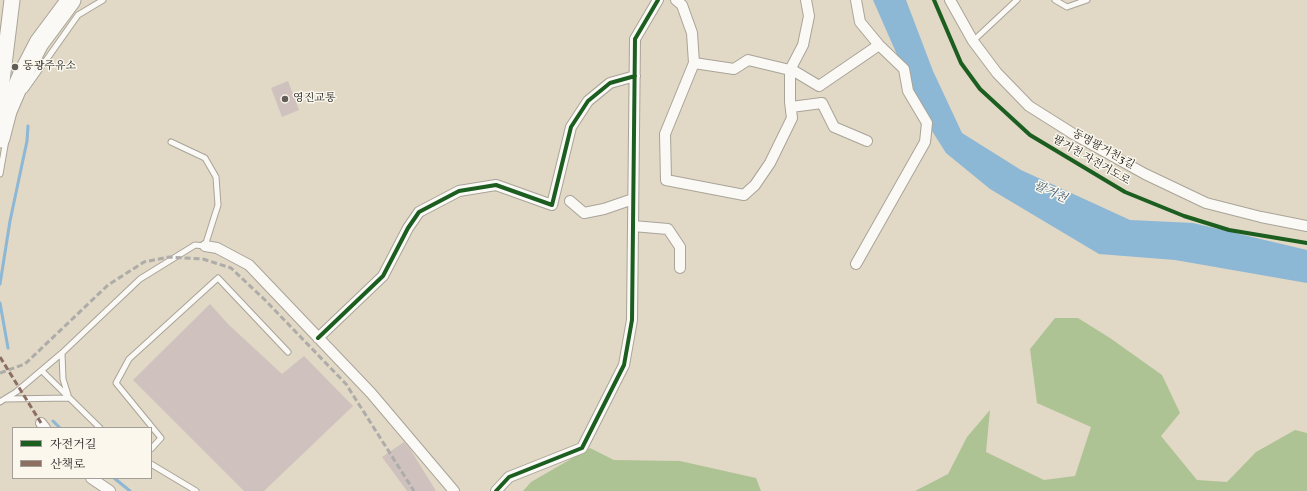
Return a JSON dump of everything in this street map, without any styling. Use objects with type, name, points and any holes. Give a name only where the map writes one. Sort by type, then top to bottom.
[{"type":"highway","points":[[4,134],[7,111],[23,74],[39,43],[71,0]]},
{"type":"main road","points":[[0,97],[12,0]]},
{"type":"street","points":[[496,491],[509,477],[582,448],[624,365],[632,320],[635,38],[658,0]]},
{"type":"street","points":[[676,0],[682,5],[692,33],[694,63],[665,134],[666,180],[744,195],[755,185],[770,163],[792,118],[790,70],[802,45],[809,16],[806,0]]},
{"type":"street","points":[[856,0],[860,22],[904,69],[908,91],[927,123],[925,142],[856,264]]},
{"type":"street","name":"동명팔거천3길","points":[[950,0],[973,41],[997,73],[1029,106],[1075,135],[1145,174],[1206,202],[1261,218],[1307,226]]},
{"type":"street","points":[[694,63],[734,69],[748,60],[794,71],[819,86],[879,44]]},
{"type":"street","points":[[318,338],[383,276],[408,228],[419,212],[458,191],[496,185],[552,205],[571,127],[588,100],[610,83],[635,76]]},
{"type":"street","points":[[791,107],[822,103],[834,127],[867,141]]},
{"type":"street","points":[[570,201],[584,213],[604,209],[633,199]]},
{"type":"street","points":[[633,226],[668,229],[680,247],[680,268]]},
{"type":"street","points":[[206,246],[218,248],[249,264],[371,393],[454,491]]},
{"type":"street","points":[[92,479],[110,491]]},
{"type":"lane","points":[[20,97],[78,15],[103,0]]},
{"type":"lane","points":[[973,41],[1017,0]]},
{"type":"lane","points":[[1056,0],[1067,7],[1087,0]]},
{"type":"lane","points":[[0,174],[4,134]]},
{"type":"lane","points":[[2,400],[16,392],[62,354],[140,278],[195,245],[206,246],[218,206],[216,177],[205,158],[172,142]]},
{"type":"lane","points":[[151,427],[116,383],[129,359],[218,278],[288,352]]},
{"type":"lane","points":[[62,354],[63,379],[69,398]]},
{"type":"lane","points":[[42,371],[99,427]]},
{"type":"lane","points":[[2,400],[69,398]]},
{"type":"lane","points":[[152,428],[160,438],[152,448]]},
{"type":"lane","points":[[152,465],[196,491]]},
{"type":"green space","points":[[1055,318],[1078,318],[1110,338],[1162,375],[1180,413],[1161,436],[1197,480],[1227,482],[1256,452],[1295,430],[1307,433],[1307,491],[915,491],[948,474],[967,437],[990,410],[986,452],[1044,480],[1075,476],[1091,427],[1037,403],[1030,349]]},
{"type":"green space","points":[[590,448],[614,460],[680,461],[756,478],[761,491],[523,491],[531,482]]},
{"type":"water","name":"팔거천","points":[[873,0],[906,0],[933,71],[962,133],[1021,170],[1130,220],[1193,223],[1307,250],[1307,283],[1175,260],[1099,254],[990,189],[946,153],[927,123]]},
{"type":"building","name":"영진교통","points":[[288,81],[299,110],[282,117],[271,88]]},
{"type":"building","points":[[210,304],[228,324],[282,374],[304,356],[353,406],[264,491],[244,491],[133,380]]},
{"type":"building","points":[[404,442],[436,491],[407,491],[382,457]]},
{"type":"waterway","points":[[0,284],[10,221],[27,141],[28,126]]},
{"type":"waterway","points":[[0,303],[8,348]]},
{"type":"waterway","points":[[53,421],[59,427]]},
{"type":"waterway","points":[[115,479],[130,491]]},
{"type":"railway","points":[[0,373],[25,364],[108,285],[144,262],[169,257],[203,259],[231,268],[265,300],[346,384],[414,491]]},
{"type":"marked path","points":[[0,357],[41,423]]},
{"type":"cycle path","points":[[496,491],[509,477],[582,448],[624,365],[632,320],[635,39],[658,0]]},
{"type":"cycle path","name":"팔거천 자전거도로","points":[[934,0],[961,63],[980,89],[1030,135],[1125,192],[1184,216],[1229,230],[1307,243]]},
{"type":"cycle path","points":[[318,338],[383,276],[408,228],[419,212],[459,191],[496,185],[552,205],[571,127],[588,101],[610,83],[635,76]]},
{"type":"place","name":"동광주유소","points":[[15,67]]},
{"type":"place","name":"영진교통","points":[[285,99]]}]
